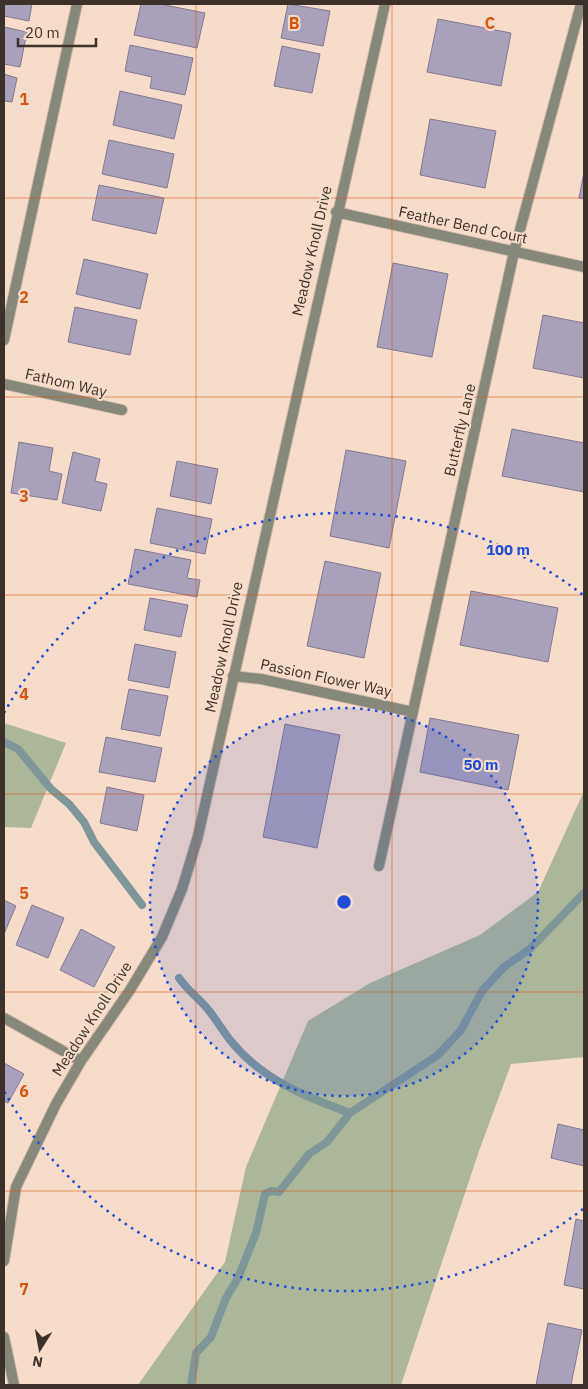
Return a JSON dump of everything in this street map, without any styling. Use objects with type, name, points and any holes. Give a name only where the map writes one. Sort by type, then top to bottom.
[{"type":"street","points":[[4,340],[77,4]]},
{"type":"street","name":"Meadow Knoll Drive","points":[[4,1261],[16,1187],[56,1104],[81,1061],[152,955],[162,937],[182,889],[198,836],[336,212],[385,4]]},
{"type":"street","name":"Butterfly Lane","points":[[379,866],[514,252],[581,4]]},
{"type":"street","name":"Feather Bend Court","points":[[336,212],[584,267]]},
{"type":"street","name":"Fathom Way","points":[[4,384],[122,410]]},
{"type":"street","name":"Passion Flower Way","points":[[233,676],[261,679],[413,712]]},
{"type":"street","points":[[4,1018],[81,1061]]},
{"type":"street","points":[[4,1337],[14,1385]]},
{"type":"green space","points":[[4,723],[66,743],[31,828],[4,827]]},
{"type":"green space","points":[[584,791],[584,1057],[511,1064],[479,1151],[401,1385],[138,1385],[225,1262],[246,1167],[308,1021],[370,983],[480,935],[538,892]]},
{"type":"building","points":[[4,4],[32,4],[29,21],[4,16]]},
{"type":"building","points":[[141,4],[160,4],[205,13],[197,48],[134,35]]},
{"type":"building","points":[[288,4],[330,11],[323,46],[281,38]]},
{"type":"building","points":[[438,19],[511,33],[501,86],[427,72]]},
{"type":"building","points":[[4,27],[27,32],[20,67],[4,64]]},
{"type":"building","points":[[130,45],[193,58],[185,95],[150,88],[152,77],[125,71]]},
{"type":"building","points":[[282,46],[320,54],[312,93],[274,86]]},
{"type":"building","points":[[4,74],[17,78],[12,102],[4,101]]},
{"type":"building","points":[[120,91],[182,105],[174,139],[113,125]]},
{"type":"building","points":[[430,119],[496,131],[485,188],[420,175]]},
{"type":"building","points":[[109,140],[174,154],[167,188],[102,174]]},
{"type":"building","points":[[584,172],[584,199],[579,198]]},
{"type":"building","points":[[99,185],[164,198],[156,234],[92,220]]},
{"type":"building","points":[[84,259],[148,274],[140,309],[76,294]]},
{"type":"building","points":[[393,263],[448,274],[432,357],[377,347]]},
{"type":"building","points":[[75,307],[137,320],[130,355],[68,342]]},
{"type":"building","points":[[543,315],[584,323],[584,378],[533,368]]},
{"type":"building","points":[[512,429],[584,443],[584,492],[502,476]]},
{"type":"building","points":[[19,442],[53,448],[49,471],[62,474],[57,500],[11,493]]},
{"type":"building","points":[[346,450],[406,461],[389,548],[330,536]]},
{"type":"building","points":[[73,452],[100,459],[95,481],[107,484],[101,511],[62,503]]},
{"type":"building","points":[[177,461],[218,469],[211,504],[170,496]]},
{"type":"building","points":[[157,508],[212,519],[205,554],[150,543]]},
{"type":"building","points":[[135,549],[191,560],[187,578],[200,580],[197,597],[128,584]]},
{"type":"building","points":[[325,561],[381,573],[364,658],[307,646]]},
{"type":"building","points":[[471,591],[558,608],[548,662],[460,645]]},
{"type":"building","points":[[150,598],[188,605],[181,637],[144,630]]},
{"type":"building","points":[[135,644],[176,652],[169,688],[128,680]]},
{"type":"building","points":[[129,689],[168,696],[160,736],[121,729]]},
{"type":"building","points":[[430,718],[519,735],[508,790],[420,772]]},
{"type":"building","points":[[285,724],[340,735],[317,848],[263,837]]},
{"type":"building","points":[[106,737],[162,748],[155,782],[99,772]]},
{"type":"building","points":[[107,787],[144,795],[137,831],[100,823]]},
{"type":"building","points":[[4,900],[16,906],[4,934]]},
{"type":"building","points":[[32,905],[64,918],[48,958],[16,945]]},
{"type":"building","points":[[81,929],[115,947],[94,987],[60,970]]},
{"type":"building","points":[[4,1063],[24,1074],[8,1103],[4,1101]]},
{"type":"building","points":[[558,1124],[584,1130],[584,1166],[551,1158]]},
{"type":"building","points":[[576,1219],[584,1221],[584,1289],[564,1285]]},
{"type":"building","points":[[548,1323],[582,1330],[571,1385],[536,1385]]},
{"type":"waterway","points":[[4,742],[18,749],[51,789],[69,804],[84,822],[94,842],[142,905]]},
{"type":"waterway","points":[[191,1385],[196,1353],[211,1337],[226,1298],[238,1278],[256,1233],[265,1194],[271,1191],[279,1192],[309,1154],[327,1142],[350,1113],[438,1055],[461,1030],[482,991],[504,967],[530,949],[584,893]]},
{"type":"waterway","points":[[179,978],[206,1008],[242,1054],[256,1066],[300,1093],[350,1113]]}]
